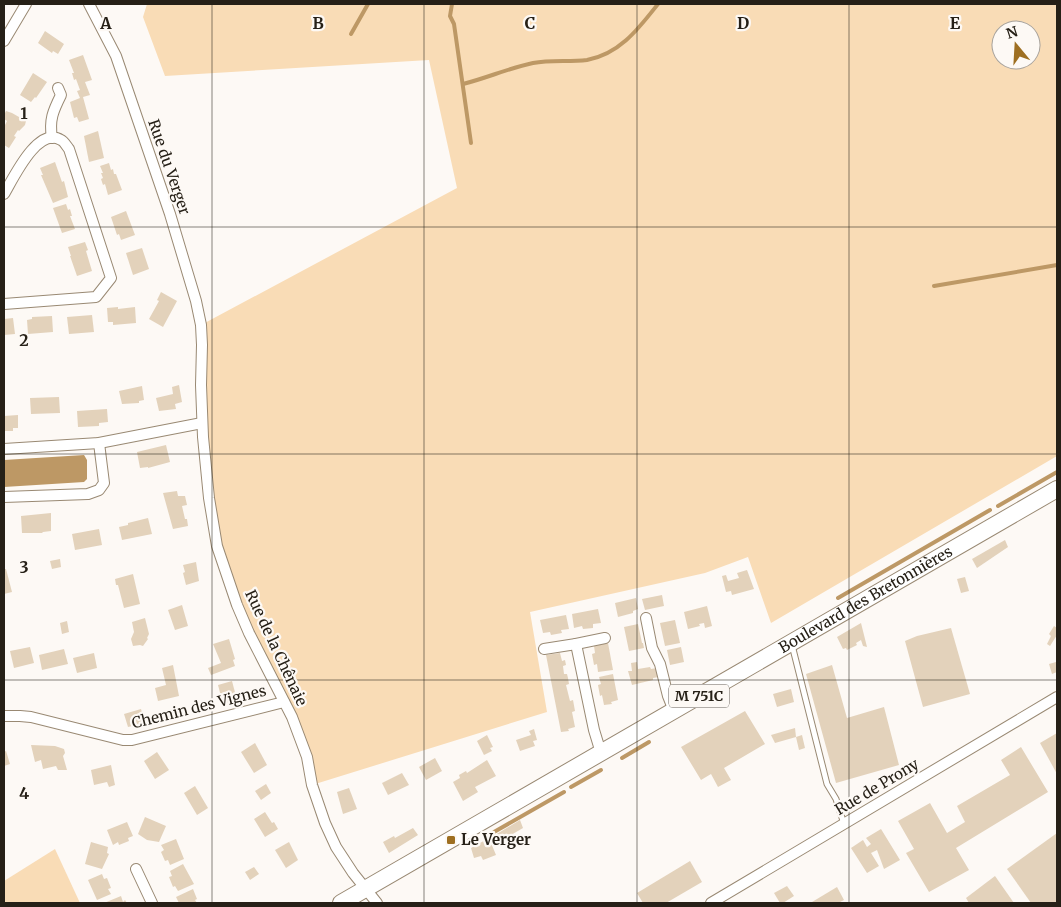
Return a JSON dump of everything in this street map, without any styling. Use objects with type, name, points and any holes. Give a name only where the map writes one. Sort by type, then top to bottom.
[{"type":"main road","name":"Boulevard des Bretonnières","points":[[341,903],[1057,489]]},
{"type":"street","points":[[4,41],[26,4]]},
{"type":"street","name":"Rue du Verger","points":[[89,4],[116,56],[170,214],[196,301],[202,345]]},
{"type":"street","points":[[52,138],[50,125],[54,109],[61,95],[58,88]]},
{"type":"street","points":[[4,194],[30,151],[39,141],[52,138],[62,140],[69,149],[112,278],[96,297],[4,304]]},
{"type":"street","name":"Rue de la Chênaie","points":[[202,345],[202,423],[209,498],[217,546],[246,626],[284,702],[306,757],[312,785],[336,847],[377,903]]},
{"type":"street","points":[[4,449],[99,443],[202,423]]},
{"type":"street","points":[[4,497],[88,494],[99,490],[104,482],[99,443]]},
{"type":"street","points":[[646,618],[652,648],[660,664],[674,711]]},
{"type":"street","points":[[544,649],[606,638]]},
{"type":"street","points":[[576,644],[594,730],[601,753]]},
{"type":"street","name":"Rue de Prony","points":[[712,903],[1057,697]]},
{"type":"street","name":"Chemin des Vignes","points":[[4,716],[31,717],[123,740],[132,740],[284,702]]},
{"type":"street","points":[[136,870],[152,903]]},
{"type":"lane","points":[[792,642],[827,784],[836,799],[844,824]]},
{"type":"shaded area","points":[[147,4],[1057,4],[1057,456],[771,623],[748,557],[705,573],[530,612],[547,712],[312,785],[307,757],[237,605],[209,498],[201,325],[457,188],[429,60],[165,76],[143,17]]},
{"type":"shaded area","points":[[84,455],[87,460],[87,479],[84,482],[4,487],[4,460]]},
{"type":"shaded area","points":[[55,849],[80,903],[4,903],[4,881]]},
{"type":"building","points":[[45,31],[64,44],[58,54],[53,51],[52,53],[38,43]]},
{"type":"building","points":[[83,55],[92,80],[85,82],[90,95],[83,97],[89,119],[79,122],[77,117],[74,118],[70,102],[80,98],[77,91],[80,90],[76,79],[74,80],[72,73],[74,73],[69,60]]},
{"type":"building","points":[[33,73],[47,82],[31,102],[20,95]]},
{"type":"building","points":[[6,111],[26,121],[25,125],[14,136],[16,137],[9,148],[4,145],[4,127],[7,121],[4,119],[4,115]]},
{"type":"building","points":[[98,131],[104,158],[89,162],[84,136]]},
{"type":"building","points":[[55,162],[62,182],[64,181],[68,197],[53,203],[40,168]]},
{"type":"building","points":[[109,163],[111,170],[113,169],[114,174],[116,174],[122,190],[108,195],[105,184],[103,185],[101,179],[103,178],[101,173],[103,173],[100,166]]},
{"type":"building","points":[[66,204],[68,210],[70,209],[72,216],[70,216],[75,229],[62,233],[53,208]]},
{"type":"building","points":[[126,211],[135,235],[121,240],[119,234],[117,235],[111,217]]},
{"type":"building","points":[[85,242],[92,271],[77,276],[68,247]]},
{"type":"building","points":[[142,248],[149,269],[133,275],[126,253]]},
{"type":"building","points":[[161,292],[177,301],[163,327],[149,319],[159,301],[157,300]]},
{"type":"building","points":[[118,307],[118,309],[135,307],[136,323],[113,325],[113,322],[108,322],[107,308]]},
{"type":"building","points":[[92,315],[94,332],[69,334],[67,317]]},
{"type":"building","points":[[52,316],[53,332],[28,334],[27,320],[32,319],[32,317]]},
{"type":"building","points":[[13,318],[15,334],[4,335],[4,319]]},
{"type":"building","points":[[179,385],[182,402],[175,404],[176,409],[159,411],[156,398],[173,394],[172,387]]},
{"type":"building","points":[[142,386],[144,400],[139,401],[139,403],[122,404],[119,391]]},
{"type":"building","points":[[59,397],[60,413],[31,414],[30,398]]},
{"type":"building","points":[[107,409],[108,422],[99,423],[99,426],[78,427],[77,411]]},
{"type":"building","points":[[18,415],[18,428],[13,428],[13,431],[4,431],[4,416]]},
{"type":"building","points":[[166,445],[170,462],[148,468],[140,468],[137,452]]},
{"type":"building","points":[[177,491],[178,496],[185,496],[187,505],[182,506],[188,526],[173,529],[163,493]]},
{"type":"building","points":[[51,513],[51,531],[22,533],[21,516]]},
{"type":"building","points":[[148,518],[152,534],[122,540],[119,527]]},
{"type":"building","points":[[99,529],[102,545],[75,550],[72,534]]},
{"type":"building","points":[[1005,540],[1008,547],[977,568],[972,559]]},
{"type":"building","points":[[60,559],[61,567],[52,569],[50,561]]},
{"type":"building","points":[[196,562],[199,581],[186,585],[183,565]]},
{"type":"building","points":[[4,569],[6,569],[12,592],[4,594]]},
{"type":"building","points":[[747,570],[754,589],[732,595],[731,591],[726,592],[722,576],[726,575],[728,581],[739,578],[737,573]]},
{"type":"building","points":[[133,574],[140,604],[124,608],[115,579]]},
{"type":"building","points":[[965,577],[969,591],[961,593],[957,579]]},
{"type":"building","points":[[662,595],[664,606],[645,610],[642,599]]},
{"type":"building","points":[[636,598],[638,609],[633,611],[633,613],[618,617],[615,603]]},
{"type":"building","points":[[182,605],[188,626],[175,630],[168,610]]},
{"type":"building","points":[[707,606],[712,626],[705,628],[704,623],[688,629],[684,612]]},
{"type":"building","points":[[598,609],[601,623],[593,624],[593,628],[583,629],[582,626],[574,628],[572,614]]},
{"type":"building","points":[[566,615],[569,629],[561,630],[562,633],[551,635],[550,632],[543,633],[540,620]]},
{"type":"building","points":[[145,618],[149,634],[148,639],[143,646],[133,646],[131,639],[134,632],[132,622]]},
{"type":"building","points":[[675,620],[680,643],[665,646],[660,623]]},
{"type":"building","points":[[67,621],[69,632],[62,634],[60,623]]},
{"type":"building","points":[[861,623],[867,647],[863,646],[861,640],[856,643],[857,645],[847,650],[846,648],[843,649],[837,637]]},
{"type":"building","points":[[638,624],[644,648],[629,651],[624,627]]},
{"type":"building","points":[[1054,626],[1057,628],[1057,635],[1050,646],[1047,644],[1051,636],[1049,634]]},
{"type":"building","points":[[951,628],[970,694],[923,707],[905,641],[917,636]]},
{"type":"building","points":[[229,639],[235,659],[233,660],[235,666],[211,675],[208,668],[221,663],[213,644]]},
{"type":"building","points":[[608,643],[613,670],[598,672],[597,664],[594,665],[592,654],[595,653],[594,646]]},
{"type":"building","points":[[30,647],[34,663],[14,668],[10,651]]},
{"type":"building","points":[[681,647],[684,662],[670,665],[667,650]]},
{"type":"building","points":[[64,649],[68,664],[42,670],[39,655]]},
{"type":"building","points":[[94,653],[97,668],[77,673],[73,658]]},
{"type":"building","points":[[560,653],[562,661],[565,660],[566,665],[563,666],[564,674],[567,674],[569,684],[566,685],[570,701],[573,700],[575,711],[572,712],[575,727],[568,729],[569,731],[561,732],[546,655]]},
{"type":"building","points":[[637,662],[638,669],[657,668],[659,677],[632,685],[628,671],[632,671],[631,663]]},
{"type":"building","points":[[1056,662],[1057,672],[1052,674],[1049,664]]},
{"type":"building","points":[[173,665],[179,696],[158,701],[155,688],[166,685],[162,668]]},
{"type":"building","points":[[832,665],[847,718],[884,707],[899,765],[836,783],[806,674]]},
{"type":"building","points":[[613,674],[618,700],[611,702],[612,704],[604,705],[598,685],[601,684],[599,677]]},
{"type":"building","points":[[232,681],[237,700],[223,704],[218,685]]},
{"type":"building","points":[[791,689],[794,702],[777,707],[773,694]]},
{"type":"building","points":[[141,709],[145,723],[128,727],[124,714]]},
{"type":"building","points":[[745,711],[765,744],[724,768],[731,780],[718,787],[711,774],[701,780],[681,747]]},
{"type":"building","points":[[795,728],[796,737],[775,743],[771,735]]},
{"type":"building","points":[[534,729],[537,740],[533,741],[535,746],[520,751],[516,740],[531,735],[529,731]]},
{"type":"building","points":[[1057,733],[1057,774],[1040,743]]},
{"type":"building","points":[[487,735],[493,747],[490,748],[492,751],[484,755],[477,741]]},
{"type":"building","points":[[802,735],[805,748],[799,750],[796,737]]},
{"type":"building","points":[[255,743],[267,765],[254,773],[241,752]]},
{"type":"building","points":[[31,745],[55,746],[64,749],[65,753],[63,756],[67,770],[58,770],[56,766],[43,769],[41,760],[35,762]]},
{"type":"building","points":[[1021,747],[1048,792],[956,848],[969,870],[929,892],[906,853],[914,849],[898,821],[930,803],[947,833],[965,822],[957,806],[1010,775],[1001,760]]},
{"type":"building","points":[[6,751],[10,764],[4,766],[4,752]]},
{"type":"building","points":[[157,752],[169,770],[155,779],[144,761]]},
{"type":"building","points":[[435,758],[442,771],[426,780],[419,767]]},
{"type":"building","points":[[487,760],[496,776],[475,787],[478,792],[463,801],[453,782],[460,778],[459,775],[466,771],[467,773]]},
{"type":"building","points":[[111,765],[115,785],[109,787],[107,782],[94,785],[91,770]]},
{"type":"building","points":[[402,773],[409,785],[388,795],[382,783]]},
{"type":"building","points":[[266,784],[271,793],[261,800],[255,791]]},
{"type":"building","points":[[195,786],[208,808],[197,815],[184,793]]},
{"type":"building","points":[[349,788],[357,809],[343,814],[337,792]]},
{"type":"building","points":[[265,812],[278,829],[265,837],[254,819]]},
{"type":"building","points":[[145,817],[166,826],[159,842],[147,840],[138,834]]},
{"type":"building","points":[[520,820],[523,828],[504,839],[503,836],[497,839],[495,835]]},
{"type":"building","points":[[127,822],[133,836],[128,838],[129,841],[119,845],[118,842],[113,845],[107,830]]},
{"type":"building","points":[[413,828],[418,835],[389,853],[383,842]]},
{"type":"building","points":[[881,829],[900,860],[884,869],[877,850],[871,853],[879,866],[867,873],[851,848],[863,840],[867,847],[871,844],[866,838]]},
{"type":"building","points":[[1057,833],[1057,903],[1031,903],[1007,869]]},
{"type":"building","points":[[489,838],[496,855],[483,860],[481,856],[474,858],[471,848]]},
{"type":"building","points":[[176,839],[184,859],[170,865],[168,860],[165,861],[161,852],[164,850],[161,845]]},
{"type":"building","points":[[91,842],[108,847],[107,853],[109,854],[102,869],[85,864]]},
{"type":"building","points":[[289,842],[298,860],[286,868],[275,850]]},
{"type":"building","points":[[690,861],[702,882],[666,903],[643,903],[637,893]]},
{"type":"building","points":[[183,864],[194,884],[178,891],[175,886],[173,887],[169,877],[172,876],[170,871]]},
{"type":"building","points":[[254,867],[259,874],[250,880],[245,872]]},
{"type":"building","points":[[102,874],[104,879],[107,878],[111,888],[108,889],[111,894],[97,900],[88,880]]},
{"type":"building","points":[[995,876],[1014,903],[969,903],[966,898]]},
{"type":"building","points":[[787,886],[794,896],[780,903],[774,893]]},
{"type":"building","points":[[837,887],[844,900],[838,903],[812,902]]},
{"type":"building","points":[[193,889],[197,903],[179,903],[176,897]]},
{"type":"building","points":[[121,896],[123,902],[125,900],[127,903],[104,903]]},
{"type":"waterway","points":[[351,34],[368,4]]},
{"type":"waterway","points":[[452,4],[450,16],[454,24],[471,143]]},
{"type":"waterway","points":[[463,84],[533,63],[587,60],[599,57],[628,39],[658,4]]},
{"type":"waterway","points":[[934,286],[1057,265]]},
{"type":"waterway","points":[[998,506],[1057,472]]},
{"type":"waterway","points":[[838,598],[990,510]]},
{"type":"waterway","points":[[622,758],[649,742]]},
{"type":"waterway","points":[[571,787],[601,770]]},
{"type":"waterway","points":[[494,832],[564,792]]},
{"type":"place","name":"Le Verger","points":[[451,840]]}]
